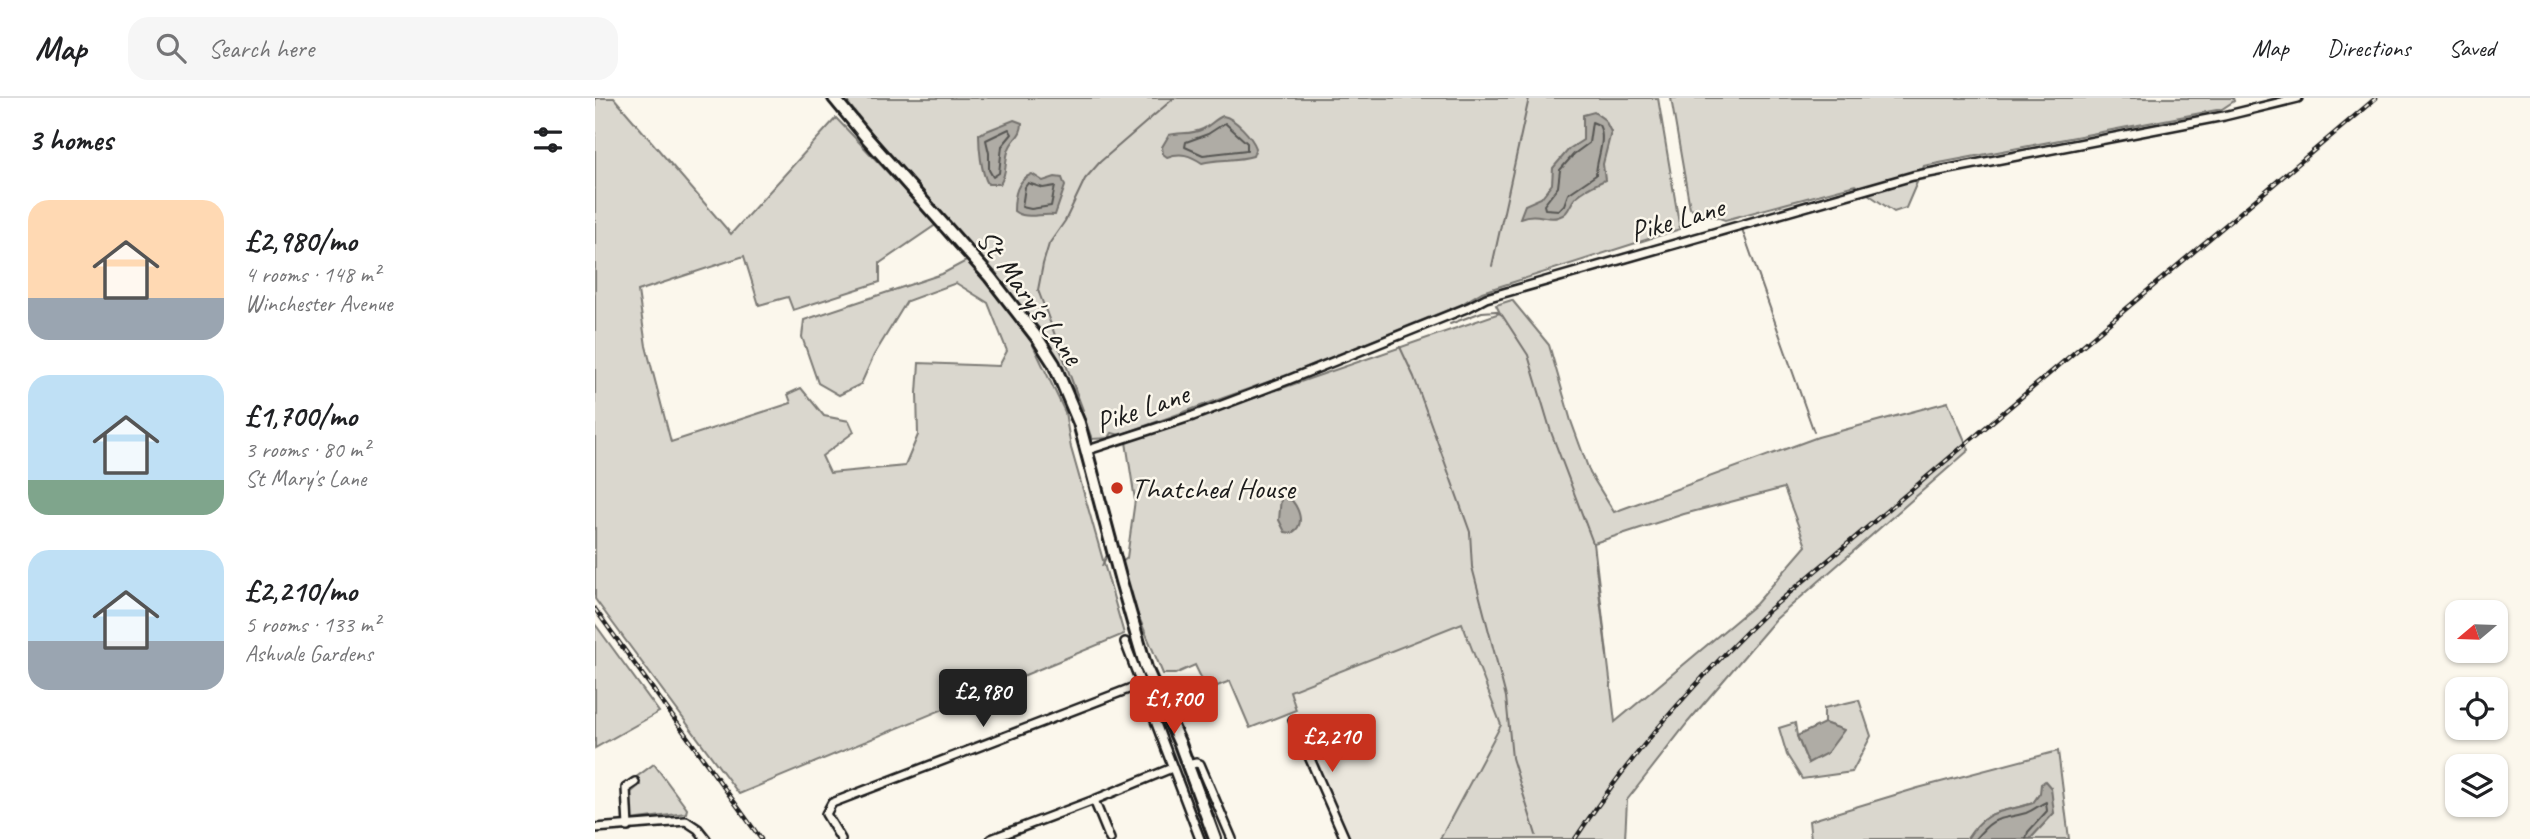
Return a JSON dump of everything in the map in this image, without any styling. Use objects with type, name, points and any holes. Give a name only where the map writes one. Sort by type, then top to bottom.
[{"type":"main road","name":"St Mary's Lane","points":[[834,98],[990,276],[1038,339],[1068,393],[1088,450],[1146,668],[1188,765],[1215,839]]},
{"type":"street","name":"Pike Lane","points":[[1088,450],[1192,416],[1288,380],[1486,298],[1613,260],[1913,176],[2224,116],[2298,98]]},
{"type":"street","points":[[1125,642],[1139,685],[1200,839]]},
{"type":"street","points":[[1135,673],[1146,668]]},
{"type":"street","points":[[841,839],[826,814],[828,807],[838,800],[1139,685]]},
{"type":"street","points":[[1293,720],[1345,839]]},
{"type":"street","points":[[1188,765],[1200,764],[1232,839]]},
{"type":"street","points":[[991,839],[1171,768]]},
{"type":"street","points":[[628,827],[626,788],[635,782]]},
{"type":"street","points":[[1094,800],[1110,839]]},
{"type":"street","points":[[595,828],[686,821],[706,839]]},
{"type":"shaded area","points":[[595,98],[614,98],[731,234],[836,118],[937,224],[880,263],[880,282],[793,310],[788,297],[759,305],[744,256],[638,291],[646,346],[671,442],[791,403],[788,394],[801,388],[824,416],[849,421],[854,432],[822,456],[830,473],[905,466],[918,435],[919,363],[999,366],[1007,351],[988,303],[956,283],[907,301],[874,355],[861,384],[839,395],[818,383],[802,337],[804,320],[942,274],[968,260],[1023,324],[1065,412],[1071,448],[1124,634],[739,794],[595,599]]},
{"type":"shaded area","points":[[844,98],[1658,98],[1680,229],[1482,292],[1460,305],[1287,375],[1120,435],[1112,433],[1109,438],[1092,439],[1074,391],[1044,334]]},
{"type":"shaded area","points":[[1671,98],[2233,98],[2234,101],[2222,109],[1924,166],[1906,208],[1894,212],[1855,185],[1725,220],[1690,208]]},
{"type":"shaded area","points":[[1512,300],[1549,345],[1571,421],[1590,473],[1614,512],[1818,437],[1948,402],[1969,450],[1776,619],[1688,722],[1627,800],[1625,839],[1440,839],[1501,725],[1462,623],[1290,691],[1296,710],[1250,728],[1230,681],[1207,690],[1195,665],[1175,674],[1163,674],[1129,594],[1120,564],[1127,558],[1135,500],[1126,442],[1500,313],[1496,305]],"holes":[[[1784,488],[1806,546],[1756,604],[1615,722],[1594,543],[1684,514]]]},
{"type":"shaded area","points":[[1462,623],[1501,725],[1487,754],[1440,839],[1350,839],[1304,730],[1309,727],[1305,718],[1300,719],[1289,691]]},
{"type":"shaded area","points":[[595,624],[659,712],[595,748]]},
{"type":"shaded area","points":[[1141,674],[1144,674],[1185,764],[1212,839],[1205,839]]},
{"type":"shaded area","points":[[1859,700],[1871,736],[1852,772],[1802,779],[1787,755],[1779,728],[1795,723],[1797,736],[1808,763],[1843,730],[1824,723],[1824,708]]},
{"type":"shaded area","points":[[2058,751],[2069,839],[2030,839],[2054,813],[2040,793],[2033,803],[1989,816],[1967,839],[1811,839],[1809,821],[1918,788]]},
{"type":"shaded area","points":[[654,764],[687,809],[686,813],[631,820],[629,794],[640,785],[635,778]]},
{"type":"water","points":[[1594,112],[1605,120],[1611,132],[1603,164],[1605,180],[1579,194],[1562,216],[1554,218],[1532,215],[1520,218],[1525,205],[1541,198],[1552,184],[1553,168],[1569,149],[1583,140],[1583,115]]},
{"type":"water","points":[[1223,116],[1238,124],[1251,139],[1256,148],[1253,156],[1202,163],[1185,155],[1167,157],[1163,154],[1162,147],[1169,135],[1199,131]]},
{"type":"water","points":[[1014,120],[1022,123],[1022,127],[1009,149],[1002,180],[1000,184],[988,184],[982,167],[979,134]]},
{"type":"water","points":[[1032,174],[1043,181],[1062,178],[1065,186],[1055,215],[1028,216],[1014,211],[1017,189],[1023,180]]},
{"type":"water","points":[[1288,496],[1298,510],[1300,520],[1297,529],[1292,533],[1285,532],[1279,520],[1281,497]]},
{"type":"water","points":[[1824,723],[1844,730],[1827,753],[1808,763],[1797,736]]},
{"type":"water","points":[[2045,781],[2051,788],[2054,813],[2030,839],[1967,839],[1989,816],[2033,803]]},
{"type":"waterway","points":[[1083,410],[1038,290],[1043,264],[1049,244],[1065,221],[1085,179],[1100,162],[1174,98]]},
{"type":"waterway","points":[[1492,266],[1529,98]]},
{"type":"waterway","points":[[1742,229],[1814,432]]},
{"type":"waterway","points":[[1450,324],[1482,312],[1496,311],[1502,315],[1528,355],[1551,432],[1593,543],[1607,656]]},
{"type":"waterway","points":[[1400,347],[1414,377],[1470,532],[1472,567],[1506,697],[1512,758],[1536,835]]},
{"type":"waterway","points":[[1083,460],[1107,555],[1102,566]]},
{"type":"railway","points":[[1575,839],[1618,778],[1665,719],[1768,611],[2376,98]]},
{"type":"railway","points":[[595,609],[761,839]]},
{"type":"place","name":"Thatched House","points":[[1117,488]]}]
